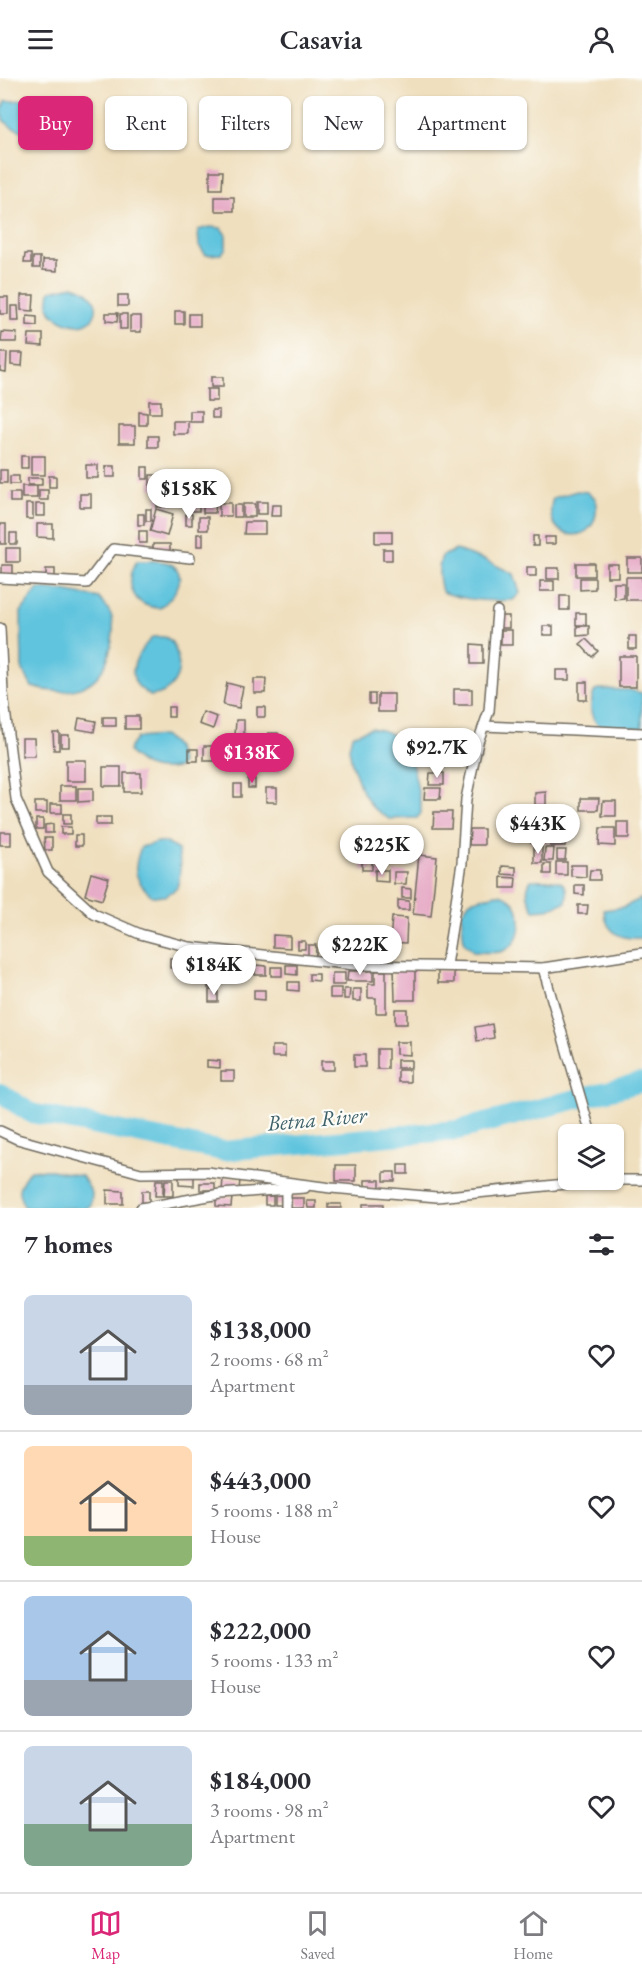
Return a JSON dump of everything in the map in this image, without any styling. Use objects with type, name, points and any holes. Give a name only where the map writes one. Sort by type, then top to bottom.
[{"type":"street","points":[[0,578],[87,583],[113,549],[190,558]]},
{"type":"street","points":[[446,965],[462,863],[466,799],[478,742],[489,711],[497,611]]},
{"type":"street","points":[[0,628],[3,693],[16,799],[48,872],[94,914],[140,934],[189,947],[355,965],[543,968],[642,953]]},
{"type":"street","points":[[484,726],[642,733]]},
{"type":"street","points":[[543,968],[588,1124]]},
{"type":"street","points":[[0,1131],[17,1139],[141,1173],[207,1172],[331,1188],[437,1197],[558,1184]]},
{"type":"street","points":[[624,1180],[642,1180]]},
{"type":"street","points":[[141,1208],[220,1194],[331,1188]]},
{"type":"street","points":[[286,1190],[286,1208]]},
{"type":"water","points":[[18,100],[18,129],[3,120],[2,111],[5,101]]},
{"type":"water","points":[[209,227],[221,228],[226,235],[226,248],[221,254],[206,255],[199,246],[198,230]]},
{"type":"water","points":[[73,286],[85,291],[96,305],[96,313],[86,324],[76,325],[65,322],[55,316],[48,307],[50,291]]},
{"type":"water","points":[[577,491],[587,492],[595,498],[596,515],[591,526],[583,533],[572,535],[563,532],[555,525],[551,513],[553,498]]},
{"type":"water","points":[[456,550],[485,560],[514,574],[520,593],[513,600],[495,601],[468,599],[442,592],[439,565],[442,556]]},
{"type":"water","points":[[137,561],[171,564],[178,572],[180,578],[176,590],[160,608],[150,607],[143,603],[133,592],[131,577]]},
{"type":"water","points":[[38,589],[64,591],[99,598],[110,613],[113,634],[106,664],[91,682],[81,688],[58,691],[32,687],[22,668],[21,612]]},
{"type":"water","points":[[153,637],[165,637],[171,641],[177,655],[178,670],[177,677],[170,688],[158,695],[150,696],[138,686],[133,673],[136,660]]},
{"type":"water","points":[[598,689],[630,690],[642,693],[642,728],[599,726],[591,710],[594,692]]},
{"type":"water","points":[[371,728],[385,731],[396,737],[404,746],[413,767],[421,806],[421,813],[417,818],[389,819],[372,807],[361,789],[349,748],[352,735]]},
{"type":"water","points":[[162,736],[173,743],[177,750],[181,763],[178,768],[151,768],[129,752],[137,738]]},
{"type":"water","points":[[158,842],[167,843],[178,850],[180,860],[177,888],[165,896],[152,896],[141,885],[136,874],[136,862],[141,847]]},
{"type":"water","points":[[531,880],[552,880],[562,883],[566,887],[566,902],[548,909],[534,910],[528,895]]},
{"type":"water","points":[[496,894],[506,896],[518,910],[520,919],[517,938],[503,951],[474,952],[464,943],[461,913],[470,901]]},
{"type":"water","points":[[642,898],[642,938],[627,938],[611,929],[605,918],[604,910],[624,907]]},
{"type":"water","points":[[30,1170],[51,1170],[82,1176],[92,1193],[91,1205],[87,1208],[25,1208],[19,1188]]},
{"type":"building","points":[[210,171],[223,171],[222,189],[210,189]]},
{"type":"building","points":[[215,197],[234,197],[234,211],[215,211]]},
{"type":"building","points":[[25,254],[31,254],[31,263],[24,263]]},
{"type":"building","points":[[33,257],[40,257],[40,268],[33,268]]},
{"type":"building","points":[[43,260],[57,260],[57,271],[43,270]]},
{"type":"building","points":[[21,295],[34,295],[33,311],[21,310]]},
{"type":"building","points":[[118,295],[128,295],[128,306],[118,306]]},
{"type":"building","points":[[0,297],[8,297],[8,314],[0,314]]},
{"type":"building","points":[[11,306],[18,306],[19,321],[11,321]]},
{"type":"building","points":[[175,311],[184,311],[184,324],[175,324]]},
{"type":"building","points":[[106,313],[118,313],[117,322],[106,321]]},
{"type":"building","points":[[120,314],[127,314],[127,329],[120,329]]},
{"type":"building","points":[[189,314],[200,314],[200,326],[189,326]]},
{"type":"building","points":[[27,316],[37,317],[37,326],[27,325]]},
{"type":"building","points":[[130,316],[141,316],[141,332],[130,332]]},
{"type":"building","points":[[2,332],[17,333],[16,342],[1,342]]},
{"type":"building","points":[[29,334],[43,334],[43,346],[28,345]]},
{"type":"building","points":[[0,353],[7,353],[6,372],[0,371]]},
{"type":"building","points":[[11,353],[23,353],[22,366],[11,365]]},
{"type":"building","points":[[211,377],[223,377],[223,387],[211,387]]},
{"type":"building","points":[[207,389],[217,389],[217,401],[207,401]]},
{"type":"building","points":[[149,401],[161,401],[161,413],[149,413]]},
{"type":"building","points":[[212,410],[219,410],[219,418],[212,418]]},
{"type":"building","points":[[190,411],[202,411],[202,422],[190,422]]},
{"type":"building","points":[[139,412],[147,413],[147,425],[139,425]]},
{"type":"building","points":[[173,421],[188,421],[188,434],[173,434]]},
{"type":"building","points":[[119,426],[135,426],[135,443],[119,443]]},
{"type":"building","points":[[148,436],[158,436],[158,447],[148,447]]},
{"type":"building","points":[[21,456],[28,456],[28,468],[21,468]]},
{"type":"building","points":[[31,456],[45,456],[45,475],[31,475]]},
{"type":"building","points":[[86,465],[98,465],[98,478],[86,478]]},
{"type":"building","points":[[106,466],[115,466],[115,477],[106,477]]},
{"type":"building","points":[[142,467],[148,467],[148,479],[142,479]]},
{"type":"building","points":[[0,470],[7,470],[7,483],[0,483]]},
{"type":"building","points":[[177,474],[191,474],[190,486],[177,486]]},
{"type":"building","points":[[150,475],[160,475],[160,489],[150,489]]},
{"type":"building","points":[[10,476],[19,476],[19,484],[10,484]]},
{"type":"building","points":[[49,476],[56,476],[56,487],[49,487]]},
{"type":"building","points":[[28,478],[42,478],[42,485],[28,485]]},
{"type":"building","points":[[165,479],[175,479],[175,493],[164,493]]},
{"type":"building","points":[[22,486],[37,486],[37,498],[22,498]]},
{"type":"building","points":[[39,490],[48,490],[48,500],[39,500]]},
{"type":"building","points":[[10,493],[20,493],[20,502],[10,502]]},
{"type":"building","points":[[80,494],[91,494],[91,507],[80,507]]},
{"type":"building","points":[[157,494],[162,494],[162,507],[157,507]]},
{"type":"building","points":[[164,495],[170,495],[170,507],[164,507]]},
{"type":"building","points":[[189,500],[199,500],[199,511],[189,511]]},
{"type":"building","points":[[257,502],[267,502],[267,514],[257,514]]},
{"type":"building","points":[[203,503],[216,503],[215,513],[203,513]]},
{"type":"building","points":[[219,503],[231,503],[231,516],[219,516]]},
{"type":"building","points":[[26,504],[33,504],[33,519],[26,519]]},
{"type":"building","points":[[36,504],[45,504],[45,516],[36,516]]},
{"type":"building","points":[[243,504],[255,504],[255,517],[243,517]]},
{"type":"building","points":[[234,505],[241,505],[241,517],[234,517]]},
{"type":"building","points":[[272,505],[281,505],[281,516],[271,516]]},
{"type":"building","points":[[146,509],[151,509],[151,521],[146,521]]},
{"type":"building","points":[[156,509],[173,514],[167,536],[150,531]]},
{"type":"building","points":[[138,514],[144,514],[144,525],[138,525]]},
{"type":"building","points":[[186,514],[192,514],[192,525],[186,525]]},
{"type":"building","points":[[199,517],[208,517],[208,530],[199,530]]},
{"type":"building","points":[[245,522],[265,522],[265,534],[244,534]]},
{"type":"building","points":[[0,524],[6,524],[6,544],[0,544]]},
{"type":"building","points":[[37,524],[53,524],[53,538],[37,537]]},
{"type":"building","points":[[139,531],[147,531],[147,543],[139,543]]},
{"type":"building","points":[[375,531],[392,531],[392,543],[375,543]]},
{"type":"building","points":[[10,533],[17,533],[17,544],[10,544]]},
{"type":"building","points":[[197,534],[203,534],[203,546],[197,546]]},
{"type":"building","points":[[533,536],[538,536],[538,546],[533,546]]},
{"type":"building","points":[[545,537],[555,537],[555,544],[545,544]]},
{"type":"building","points":[[153,544],[170,544],[170,551],[153,550]]},
{"type":"building","points":[[6,548],[20,548],[20,562],[6,562]]},
{"type":"building","points":[[383,549],[392,549],[392,560],[383,560]]},
{"type":"building","points":[[627,558],[642,558],[642,572],[627,572]]},
{"type":"building","points":[[576,563],[594,563],[594,576],[576,576]]},
{"type":"building","points":[[607,564],[618,564],[618,577],[607,577]]},
{"type":"building","points":[[2,565],[13,565],[13,574],[2,574]]},
{"type":"building","points":[[527,567],[536,567],[536,576],[527,576]]},
{"type":"building","points":[[547,568],[559,568],[559,579],[547,579]]},
{"type":"building","points":[[46,569],[55,569],[55,577],[46,577]]},
{"type":"building","points":[[626,577],[642,577],[642,600],[626,600]]},
{"type":"building","points":[[580,578],[595,578],[595,589],[580,590]]},
{"type":"building","points":[[540,581],[554,581],[554,591],[540,591]]},
{"type":"building","points":[[614,583],[624,583],[624,598],[614,599]]},
{"type":"building","points":[[560,596],[569,596],[569,610],[560,610]]},
{"type":"building","points":[[576,613],[586,613],[586,625],[576,625]]},
{"type":"building","points":[[500,616],[509,616],[509,628],[500,628]]},
{"type":"building","points":[[543,626],[553,626],[553,635],[543,635]]},
{"type":"building","points":[[577,626],[589,626],[589,635],[577,636]]},
{"type":"building","points":[[501,630],[512,630],[512,645],[501,645]]},
{"type":"building","points":[[629,636],[636,636],[636,649],[629,649]]},
{"type":"building","points":[[586,639],[598,651],[592,657],[580,644]]},
{"type":"building","points":[[471,644],[483,645],[483,664],[471,664]]},
{"type":"building","points":[[619,656],[636,656],[636,687],[619,687]]},
{"type":"building","points":[[556,670],[569,670],[569,680],[556,680]]},
{"type":"building","points":[[254,679],[266,679],[265,693],[254,693]]},
{"type":"building","points":[[579,682],[587,682],[587,700],[579,700]]},
{"type":"building","points":[[227,683],[243,687],[239,708],[223,705]]},
{"type":"building","points":[[454,689],[472,689],[472,705],[454,705]]},
{"type":"building","points":[[369,694],[375,694],[375,704],[369,704]]},
{"type":"building","points":[[378,694],[394,694],[394,712],[378,712]]},
{"type":"building","points":[[168,707],[174,707],[174,717],[168,717]]},
{"type":"building","points":[[257,707],[265,707],[265,717],[257,717]]},
{"type":"building","points":[[203,712],[217,717],[213,729],[199,724]]},
{"type":"building","points":[[125,716],[139,716],[139,729],[125,729]]},
{"type":"building","points":[[103,717],[116,717],[116,726],[103,726]]},
{"type":"building","points":[[79,718],[96,721],[94,732],[77,729]]},
{"type":"building","points":[[236,720],[244,720],[244,736],[235,736]]},
{"type":"building","points":[[53,732],[59,732],[59,750],[54,750]]},
{"type":"building","points":[[268,733],[278,733],[277,744],[268,744]]},
{"type":"building","points":[[61,735],[69,735],[69,747],[61,747]]},
{"type":"building","points":[[22,738],[34,738],[35,756],[22,756]]},
{"type":"building","points":[[433,744],[440,744],[440,756],[433,756]]},
{"type":"building","points":[[450,745],[466,745],[465,761],[450,761]]},
{"type":"building","points":[[204,746],[215,746],[215,761],[204,761]]},
{"type":"building","points":[[189,749],[198,749],[198,761],[189,761]]},
{"type":"building","points":[[66,760],[86,760],[86,781],[66,781]]},
{"type":"building","points":[[268,762],[281,762],[281,771],[268,771]]},
{"type":"building","points":[[103,767],[121,767],[121,786],[103,786]]},
{"type":"building","points":[[124,773],[141,773],[141,792],[124,792]]},
{"type":"building","points":[[430,773],[444,773],[444,785],[429,785]]},
{"type":"building","points":[[248,779],[255,779],[255,788],[248,788]]},
{"type":"building","points":[[234,784],[241,784],[241,797],[234,797]]},
{"type":"building","points":[[60,786],[76,786],[76,800],[60,800]]},
{"type":"building","points":[[78,788],[93,788],[93,801],[78,802]]},
{"type":"building","points":[[266,788],[277,788],[277,802],[266,802]]},
{"type":"building","points":[[425,788],[441,788],[440,799],[424,799]]},
{"type":"building","points":[[546,792],[546,805],[535,805],[535,793]]},
{"type":"building","points":[[581,798],[599,798],[598,810],[581,810]]},
{"type":"building","points":[[603,801],[616,801],[616,816],[602,816]]},
{"type":"building","points":[[35,802],[47,802],[47,813],[35,813]]},
{"type":"building","points":[[50,804],[62,804],[62,813],[50,813]]},
{"type":"building","points":[[434,812],[452,812],[451,828],[433,828]]},
{"type":"building","points":[[63,814],[71,814],[71,824],[63,824]]},
{"type":"building","points":[[96,817],[111,817],[111,825],[96,825]]},
{"type":"building","points":[[36,819],[43,819],[43,829],[36,829]]},
{"type":"building","points":[[617,822],[629,822],[629,838],[617,838]]},
{"type":"building","points":[[558,823],[572,823],[572,833],[558,833]]},
{"type":"building","points":[[53,824],[53,833],[45,833],[45,825]]},
{"type":"building","points":[[61,827],[71,827],[71,834],[61,834]]},
{"type":"building","points":[[600,828],[615,828],[615,846],[599,845]]},
{"type":"building","points":[[470,829],[484,829],[484,845],[469,845]]},
{"type":"building","points":[[0,832],[11,832],[11,845],[0,845]]},
{"type":"building","points":[[532,832],[547,832],[546,843],[531,843]]},
{"type":"building","points":[[75,835],[82,835],[82,846],[75,846]]},
{"type":"building","points":[[44,838],[52,838],[52,850],[45,850]]},
{"type":"building","points":[[550,839],[565,840],[565,846],[550,846]]},
{"type":"building","points":[[534,847],[542,847],[542,863],[534,863]]},
{"type":"building","points":[[545,848],[554,848],[553,861],[544,861]]},
{"type":"building","points":[[362,849],[372,849],[372,870],[362,870]]},
{"type":"building","points":[[557,850],[566,850],[565,860],[557,860]]},
{"type":"building","points":[[419,855],[437,857],[431,916],[413,914]]},
{"type":"building","points":[[556,862],[567,862],[567,875],[556,875]]},
{"type":"building","points":[[544,864],[551,864],[551,874],[544,874]]},
{"type":"building","points":[[571,865],[586,865],[586,877],[571,876]]},
{"type":"building","points":[[502,866],[516,867],[516,875],[502,874]]},
{"type":"building","points":[[375,870],[388,870],[388,882],[375,881]]},
{"type":"building","points":[[590,870],[600,870],[600,880],[589,880]]},
{"type":"building","points":[[394,872],[407,872],[406,884],[394,884]]},
{"type":"building","points":[[91,873],[109,878],[102,900],[85,895]]},
{"type":"building","points":[[501,877],[516,878],[515,888],[501,888]]},
{"type":"building","points":[[575,885],[584,885],[584,895],[575,894]]},
{"type":"building","points":[[402,888],[411,889],[411,898],[402,898]]},
{"type":"building","points":[[398,900],[409,901],[409,910],[398,910]]},
{"type":"building","points":[[578,905],[588,905],[587,914],[578,914]]},
{"type":"building","points":[[392,917],[407,918],[406,943],[390,942]]},
{"type":"building","points":[[273,935],[290,936],[290,948],[273,947]]},
{"type":"building","points":[[298,941],[305,941],[305,949],[298,949]]},
{"type":"building","points":[[308,945],[316,945],[316,957],[308,957]]},
{"type":"building","points":[[197,953],[206,953],[206,966],[197,966]]},
{"type":"building","points":[[185,955],[193,955],[193,967],[185,967]]},
{"type":"building","points":[[170,958],[181,958],[181,968],[170,968]]},
{"type":"building","points":[[227,959],[236,959],[236,968],[226,968]]},
{"type":"building","points":[[216,960],[225,961],[225,976],[216,976]]},
{"type":"building","points":[[255,965],[266,966],[266,975],[255,975]]},
{"type":"building","points":[[286,965],[297,965],[297,975],[286,974]]},
{"type":"building","points":[[271,967],[282,967],[282,976],[271,976]]},
{"type":"building","points":[[394,968],[415,968],[415,1000],[395,1000]]},
{"type":"building","points":[[348,971],[373,971],[373,981],[347,981]]},
{"type":"building","points":[[375,971],[386,971],[386,1013],[376,1013],[376,998],[368,998],[368,984],[375,984]]},
{"type":"building","points":[[438,971],[454,971],[454,983],[438,983]]},
{"type":"building","points":[[332,973],[345,973],[345,985],[332,985]]},
{"type":"building","points":[[309,974],[319,974],[319,981],[309,980]]},
{"type":"building","points":[[208,978],[217,978],[217,988],[208,988]]},
{"type":"building","points":[[288,982],[299,982],[299,991],[288,990]]},
{"type":"building","points":[[330,988],[341,988],[341,998],[330,998]]},
{"type":"building","points":[[344,989],[350,989],[349,999],[344,999]]},
{"type":"building","points":[[353,989],[361,989],[361,1001],[353,1001]]},
{"type":"building","points":[[209,990],[218,990],[218,1002],[209,1002]]},
{"type":"building","points":[[254,990],[265,990],[265,1000],[254,999]]},
{"type":"building","points":[[395,1009],[407,1009],[407,1024],[395,1024]]},
{"type":"building","points":[[492,1024],[494,1038],[477,1041],[475,1027]]},
{"type":"building","points":[[396,1042],[410,1042],[410,1055],[396,1054]]},
{"type":"building","points":[[272,1046],[285,1046],[285,1057],[272,1057]]},
{"type":"building","points":[[377,1049],[388,1049],[388,1069],[377,1069]]},
{"type":"building","points":[[354,1055],[365,1055],[365,1067],[354,1067]]},
{"type":"building","points":[[207,1060],[220,1061],[220,1068],[207,1067]]},
{"type":"building","points":[[397,1060],[411,1060],[411,1068],[397,1068]]},
{"type":"building","points":[[321,1061],[334,1061],[334,1070],[321,1070]]},
{"type":"building","points":[[398,1070],[410,1070],[410,1082],[398,1082]]},
{"type":"building","points":[[221,1071],[234,1071],[234,1081],[221,1081]]},
{"type":"building","points":[[336,1165],[356,1165],[356,1181],[336,1181]]},
{"type":"building","points":[[398,1165],[408,1165],[408,1174],[398,1174]]},
{"type":"building","points":[[384,1172],[395,1172],[395,1181],[384,1181]]},
{"type":"building","points":[[179,1177],[194,1177],[194,1186],[179,1185]]},
{"type":"building","points":[[223,1178],[240,1179],[239,1191],[222,1191]]},
{"type":"building","points":[[156,1180],[163,1180],[163,1196],[155,1196]]},
{"type":"building","points":[[165,1180],[173,1180],[173,1196],[164,1196]]},
{"type":"building","points":[[365,1180],[380,1180],[380,1189],[365,1189]]},
{"type":"building","points":[[200,1183],[215,1183],[215,1190],[200,1190]]},
{"type":"building","points":[[107,1190],[123,1191],[123,1204],[107,1204]]},
{"type":"building","points":[[142,1191],[149,1191],[149,1203],[142,1203]]},
{"type":"building","points":[[275,1195],[284,1195],[284,1205],[275,1205]]},
{"type":"building","points":[[265,1196],[273,1196],[273,1205],[265,1205]]},
{"type":"building","points":[[216,1197],[232,1197],[231,1207],[216,1206]]},
{"type":"building","points":[[291,1198],[304,1198],[304,1208],[291,1208]]},
{"type":"building","points":[[307,1201],[316,1201],[316,1208],[308,1208]]},
{"type":"building","points":[[328,1204],[341,1204],[341,1208],[328,1208]]},
{"type":"building","points":[[363,1204],[383,1204],[383,1208],[363,1208]]},
{"type":"waterway","name":"Betna River","points":[[0,1093],[31,1113],[223,1151],[458,1130],[642,1082]]}]
